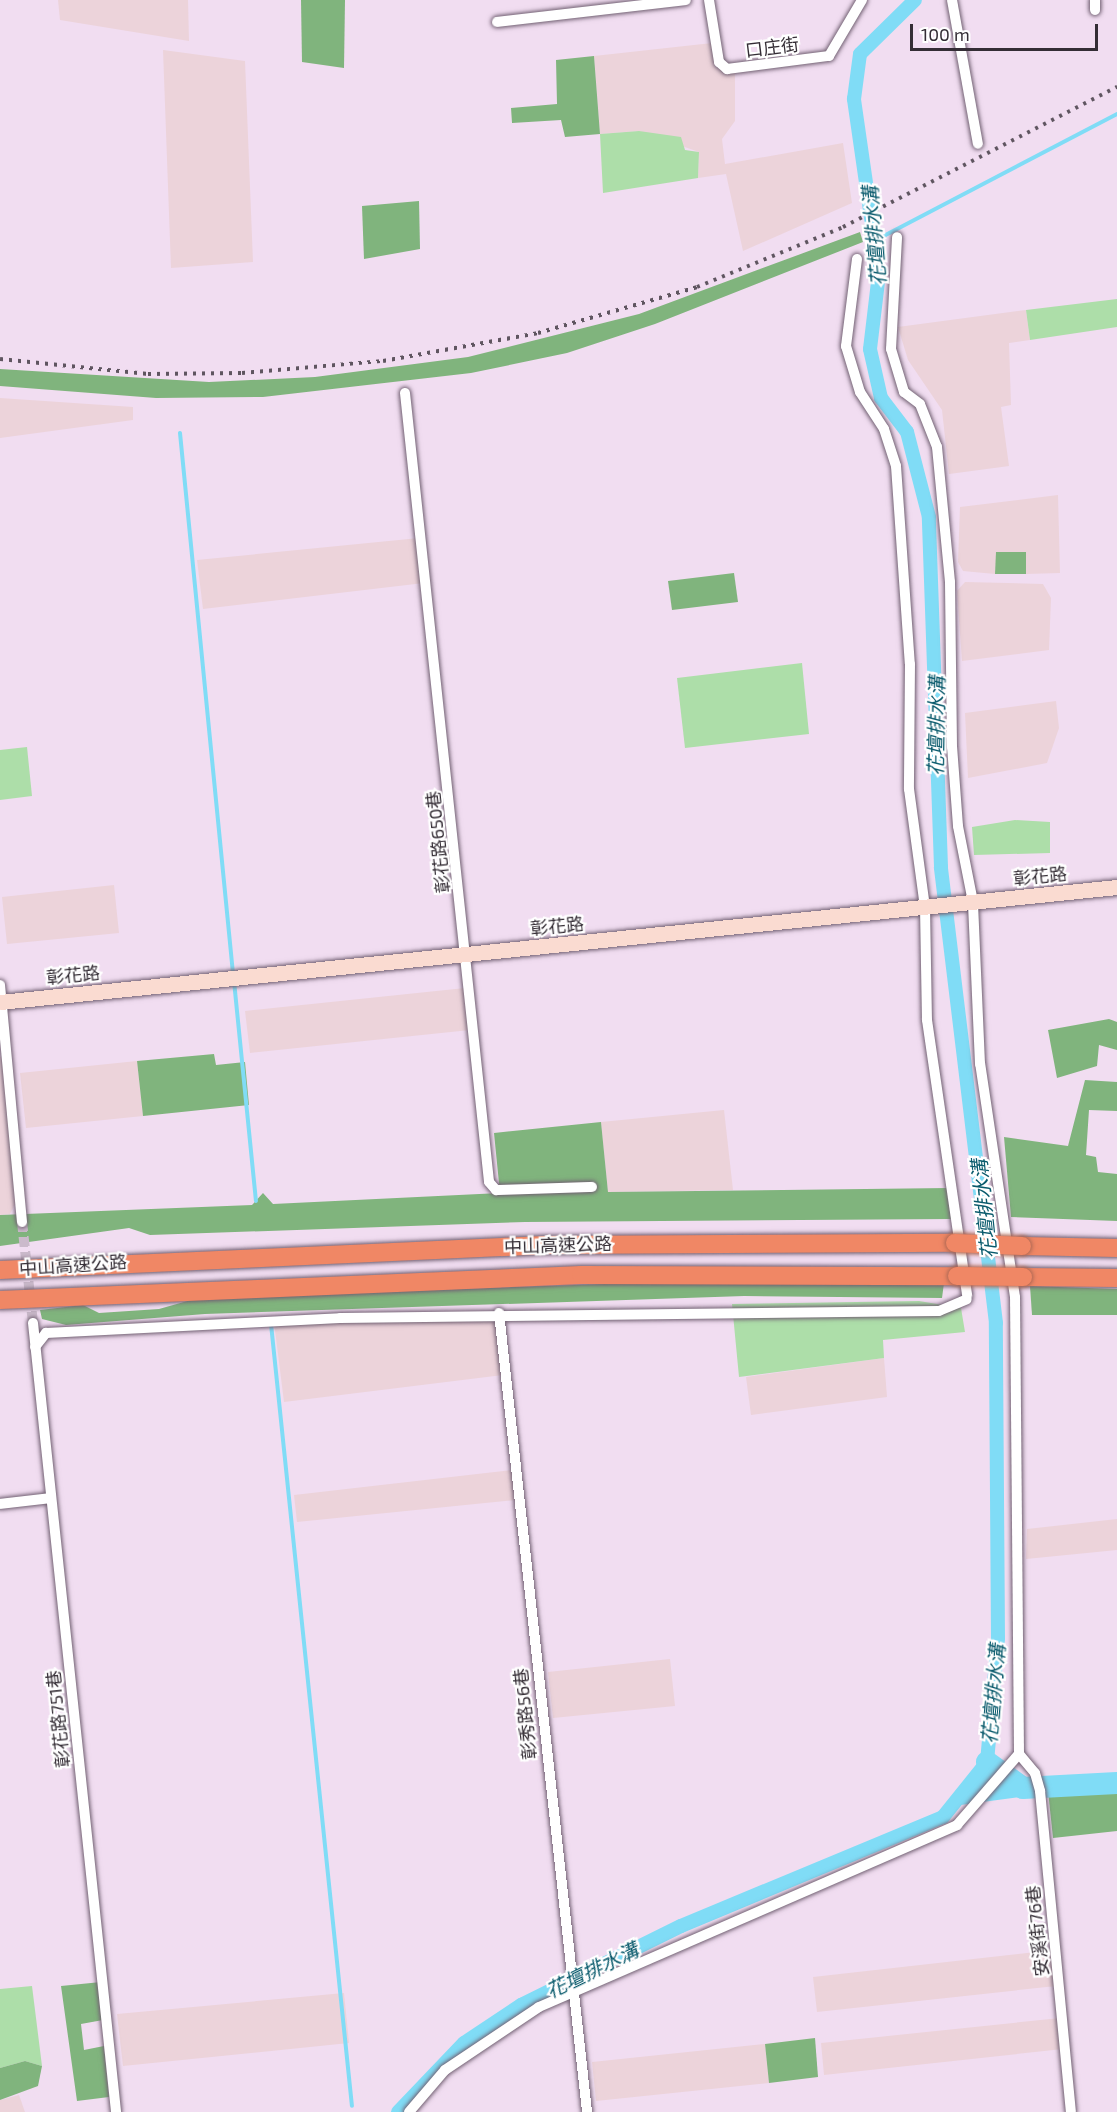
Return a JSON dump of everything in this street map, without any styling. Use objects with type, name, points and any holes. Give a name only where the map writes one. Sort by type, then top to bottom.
[{"type":"highway","name":"中山高速公路","points":[[0,1270],[546,1245],[955,1243],[1117,1248]]},
{"type":"highway","name":"中山高速公路","points":[[0,1300],[604,1274],[1117,1278]]},
{"type":"street","points":[[497,22],[686,0]]},
{"type":"street","name":"口庄街","points":[[709,0],[719,62],[728,69],[829,56],[862,0]]},
{"type":"street","points":[[952,0],[978,144]]},
{"type":"street","points":[[409,2112],[445,2070],[505,2026],[574,1993],[957,1825],[1019,1754],[1015,1298],[980,1064],[958,826],[950,582],[937,447],[921,404],[904,392],[891,349],[897,237]]},
{"type":"street","points":[[35,1347],[46,1334],[499,1312],[939,1311],[967,1297],[927,1020],[929,907],[909,789],[910,664],[896,466],[884,429],[860,392],[846,346],[857,259]]},
{"type":"street","name":"彰花路650巷","points":[[405,393],[489,1182],[496,1190],[592,1186]]},
{"type":"street","name":"彰花路","points":[[1,1002],[1117,887]]},
{"type":"street","points":[[0,986],[22,1222]]},
{"type":"street","name":"彰秀路56巷","points":[[499,1312],[587,2112]]},
{"type":"street","name":"彰花路751巷","points":[[33,1323],[116,2112]]},
{"type":"street","points":[[0,1504],[51,1498]]},
{"type":"street","name":"安溪街76巷","points":[[1019,1754],[1035,1773],[1040,1791],[1071,2112]]},
{"type":"shaded area","points":[[58,0],[188,0],[189,41],[60,20]]},
{"type":"shaded area","points":[[712,43],[715,67],[735,72],[735,121],[722,139],[725,164],[843,143],[852,203],[743,251],[726,174],[698,178],[699,152],[639,131],[600,134],[594,56]]},
{"type":"shaded area","points":[[163,50],[245,61],[253,262],[171,268]]},
{"type":"shaded area","points":[[1026,310],[1030,340],[1009,343],[1011,405],[1001,407],[1009,466],[949,474],[942,410],[908,360],[898,327]]},
{"type":"shaded area","points":[[0,398],[133,407],[133,420],[0,438]]},
{"type":"shaded area","points":[[1058,495],[1060,573],[1026,574],[1026,553],[997,552],[995,574],[963,571],[958,562],[960,507]]},
{"type":"shaded area","points":[[419,538],[424,583],[203,609],[197,560]]},
{"type":"shaded area","points":[[965,582],[1043,584],[1051,598],[1049,650],[962,661],[957,591]]},
{"type":"shaded area","points":[[1056,701],[1059,728],[1047,763],[968,778],[965,713]]},
{"type":"shaded area","points":[[114,885],[119,933],[7,944],[2,897]]},
{"type":"shaded area","points":[[465,988],[470,1030],[250,1053],[245,1011]]},
{"type":"shaded area","points":[[6,1056],[19,1196],[10,1214],[0,1215],[0,1057]]},
{"type":"shaded area","points":[[137,1061],[143,1116],[26,1128],[20,1073]]},
{"type":"shaded area","points":[[724,1110],[733,1190],[608,1192],[601,1122]]},
{"type":"shaded area","points":[[496,1315],[503,1375],[284,1402],[274,1322]]},
{"type":"shaded area","points":[[884,1358],[887,1397],[751,1415],[746,1377]]},
{"type":"shaded area","points":[[513,1470],[515,1500],[297,1522],[294,1495]]},
{"type":"shaded area","points":[[1117,1519],[1117,1550],[1026,1559],[1027,1529]]},
{"type":"shaded area","points":[[670,1659],[675,1706],[553,1718],[548,1672]]},
{"type":"shaded area","points":[[1053,1950],[1056,1986],[817,2012],[813,1977]]},
{"type":"shaded area","points":[[344,1993],[349,2043],[123,2066],[117,2014]]},
{"type":"shaded area","points":[[1060,2018],[1063,2049],[824,2075],[821,2043]]},
{"type":"shaded area","points":[[765,2044],[769,2083],[596,2101],[592,2062]]},
{"type":"shaded area","points":[[19,2095],[25,2112],[0,2112],[0,2100]]},
{"type":"green space","points":[[301,0],[345,0],[344,68],[302,62]]},
{"type":"green space","points":[[594,56],[600,134],[565,137],[561,120],[512,123],[511,108],[557,104],[556,60]]},
{"type":"green space","points":[[639,131],[681,137],[685,150],[699,152],[698,178],[603,193],[600,134]]},
{"type":"green space","points":[[419,201],[420,249],[364,259],[362,206]]},
{"type":"green space","points":[[860,232],[863,242],[655,324],[567,353],[471,373],[263,397],[156,398],[0,386],[0,369],[209,382],[315,377],[468,357],[639,314]]},
{"type":"green space","points":[[1117,299],[1117,327],[1030,340],[1026,310]]},
{"type":"green space","points":[[996,552],[1026,552],[1026,574],[995,574]]},
{"type":"green space","points":[[734,573],[738,602],[672,610],[668,581]]},
{"type":"green space","points":[[802,663],[809,734],[685,748],[677,678]]},
{"type":"green space","points":[[27,747],[32,796],[0,800],[0,750]]},
{"type":"green space","points":[[1015,820],[1050,822],[1050,853],[974,855],[972,827]]},
{"type":"green space","points":[[1109,1019],[1117,1022],[1117,1050],[1099,1045],[1097,1066],[1057,1078],[1048,1030]]},
{"type":"green space","points":[[214,1054],[216,1065],[245,1062],[249,1105],[143,1116],[137,1061]]},
{"type":"green space","points":[[1085,1080],[1117,1082],[1117,1111],[1089,1110],[1086,1155],[1096,1157],[1098,1172],[1117,1174],[1117,1221],[1011,1217],[1004,1137],[1068,1146]]},
{"type":"green space","points":[[601,1122],[608,1192],[948,1188],[951,1219],[525,1222],[150,1235],[129,1228],[0,1246],[0,1215],[252,1205],[263,1193],[273,1204],[500,1193],[494,1133]]},
{"type":"green space","points":[[634,1283],[944,1283],[942,1298],[744,1296],[205,1314],[66,1325],[42,1319],[40,1310],[83,1305],[99,1313],[159,1309],[198,1298]]},
{"type":"green space","points":[[1030,1286],[1117,1289],[1117,1315],[1032,1315]]},
{"type":"green space","points":[[919,1301],[961,1308],[965,1332],[883,1340],[884,1358],[739,1377],[732,1304]]},
{"type":"green space","points":[[1117,1784],[1117,1831],[1053,1838],[1048,1791]]},
{"type":"green space","points":[[101,1982],[103,2020],[81,2024],[84,2050],[104,2046],[109,2097],[77,2101],[61,1986]]},
{"type":"green space","points":[[32,1986],[42,2066],[25,2061],[0,2068],[0,1989]]},
{"type":"green space","points":[[815,2038],[818,2077],[769,2083],[765,2044]]},
{"type":"green space","points":[[25,2061],[42,2066],[38,2086],[0,2100],[0,2068]]},
{"type":"water","points":[[987,1762],[1023,1788],[1042,1789],[1042,1794],[953,1806],[938,1814],[968,1791]]},
{"type":"waterway","name":"花壇排水溝","points":[[398,2112],[464,2043],[521,2005],[681,1926],[943,1817],[987,1762],[998,1638],[996,1323],[941,867],[929,517],[907,432],[881,398],[870,349],[879,273],[854,99],[860,54],[915,0]]},
{"type":"waterway","points":[[876,240],[1117,114]]},
{"type":"waterway","points":[[180,433],[233,974]]},
{"type":"waterway","points":[[234,981],[256,1201]]},
{"type":"waterway","points":[[271,1324],[352,2106]]},
{"type":"waterway","points":[[987,1762],[1023,1788],[1117,1783]]},
{"type":"tunnel","points":[[22,1222],[33,1323]]},
{"type":"railway","points":[[0,359],[148,374],[242,373],[383,361],[538,333],[697,287],[843,227],[1117,87]]}]
